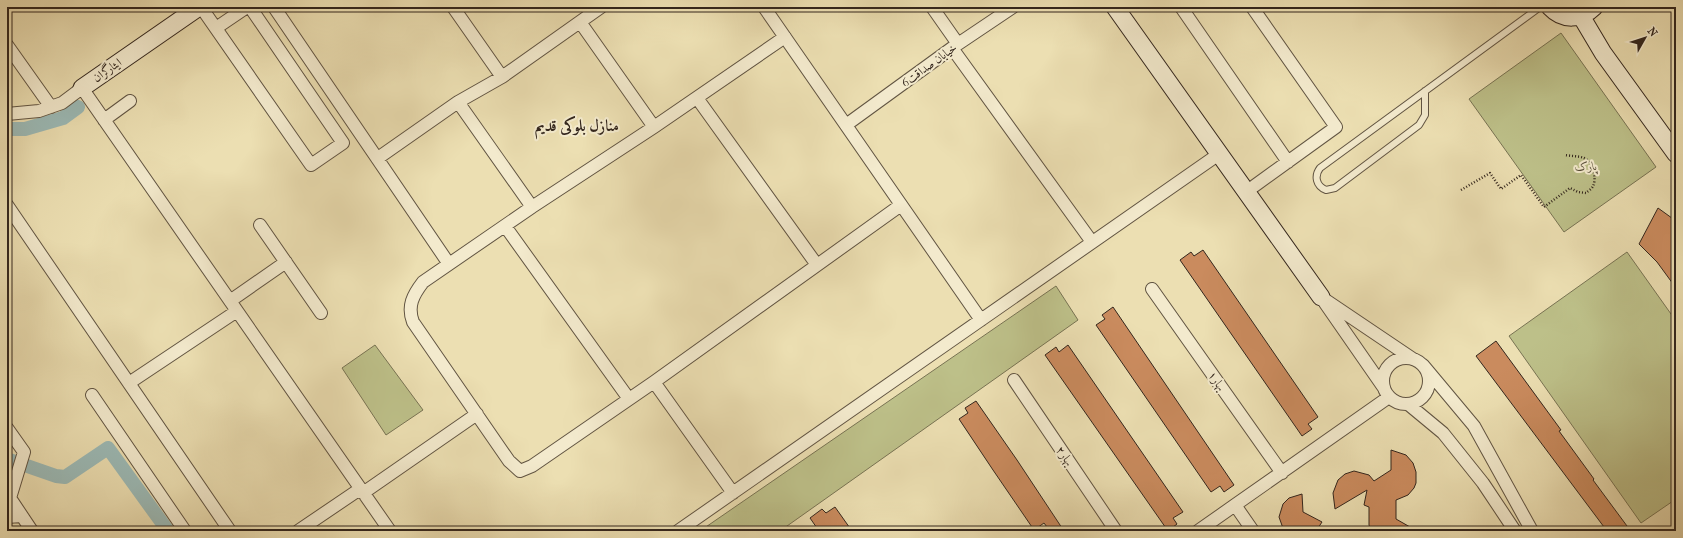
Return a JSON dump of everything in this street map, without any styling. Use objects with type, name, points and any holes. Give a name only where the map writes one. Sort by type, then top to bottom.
[{"type":"street","points":[[200,7],[311,165],[343,143],[248,7],[216,28]]},
{"type":"street","name":"ایثارگران","points":[[7,114],[39,111],[62,103],[200,7]]},
{"type":"street","points":[[274,7],[449,264]]},
{"type":"street","points":[[453,7],[502,77]]},
{"type":"street","points":[[764,7],[981,320]]},
{"type":"street","points":[[932,7],[955,46],[1092,242]]},
{"type":"street","name":"خیابان صداقت6","points":[[846,125],[955,46],[1013,7]]},
{"type":"street","points":[[1114,7],[1321,297],[1387,393],[1398,403],[1408,404],[1418,401],[1426,394],[1429,384],[1428,374],[1418,362],[1404,358],[1394,361],[1386,368],[1383,378],[1387,393]]},
{"type":"street","points":[[1181,7],[1288,162]]},
{"type":"street","points":[[1246,192],[1336,127],[1252,7]]},
{"type":"street","points":[[1550,7],[1555,13],[1564,17],[1573,18],[1587,12],[1603,53],[1676,154]]},
{"type":"street","points":[[378,158],[458,102],[502,77],[599,8]]},
{"type":"street","points":[[580,22],[654,127]]},
{"type":"street","points":[[785,37],[654,127],[532,206],[423,282],[410,302],[410,313],[413,322],[509,461],[520,471],[526,470],[654,382],[901,205]]},
{"type":"street","points":[[7,45],[51,107]]},
{"type":"street","points":[[82,88],[390,531]]},
{"type":"street","points":[[697,98],[817,265]]},
{"type":"street","points":[[104,120],[130,101]]},
{"type":"street","points":[[458,102],[532,206]]},
{"type":"street","points":[[678,531],[1219,154]]},
{"type":"street","points":[[7,205],[230,531]]},
{"type":"street","points":[[260,225],[321,313]]},
{"type":"street","points":[[505,226],[629,398]]},
{"type":"street","points":[[129,383],[233,306],[286,262]]},
{"type":"street","name":"بهار۱","points":[[1152,289],[1282,473]]},
{"type":"street","points":[[1321,297],[1418,362],[1474,426],[1532,531]]},
{"type":"street","name":"بهار۲","points":[[1014,380],[1116,531]]},
{"type":"street","points":[[654,382],[733,493]]},
{"type":"street","points":[[1198,531],[1282,473],[1387,393]]},
{"type":"street","points":[[92,395],[184,531]]},
{"type":"street","points":[[1408,404],[1443,433],[1483,483],[1515,531]]},
{"type":"street","points":[[298,531],[362,491],[477,414]]},
{"type":"street","points":[[7,428],[24,452],[10,498],[32,531]]},
{"type":"street","points":[[1235,505],[1253,531]]},
{"type":"street","points":[[7,517],[22,516]]},
{"type":"lane","points":[[1425,91],[1425,115],[1418,125],[1335,188],[1326,190],[1321,188],[1316,178],[1317,172],[1320,168],[1425,91],[1540,7]]},
{"type":"path","points":[[1461,190],[1490,173],[1501,189],[1521,175],[1544,207],[1570,188],[1578,192],[1586,193],[1592,187],[1594,180],[1594,172],[1590,164],[1584,158],[1565,155]]},
{"type":"green space","name":"پارک","points":[[1561,33],[1656,167],[1564,232],[1469,99]]},
{"type":"green space","points":[[1627,252],[1676,321],[1676,499],[1641,523],[1509,336]]},
{"type":"green space","points":[[1056,286],[1078,320],[780,531],[700,531]]},
{"type":"green space","points":[[375,345],[423,410],[386,435],[342,368]]},
{"type":"building","points":[[1658,208],[1676,221],[1676,288],[1657,262],[1639,244]]},
{"type":"building","points":[[1203,250],[1318,417],[1308,424],[1312,429],[1302,436],[1180,260],[1191,252],[1194,256]]},
{"type":"building","points":[[1113,307],[1234,485],[1224,492],[1220,486],[1211,492],[1096,325],[1105,319],[1102,315]]},
{"type":"building","points":[[1496,341],[1561,430],[1559,431],[1627,526],[1620,531],[1607,531],[1476,356]]},
{"type":"building","points":[[1068,345],[1183,512],[1173,518],[1177,524],[1168,531],[1045,355],[1056,347],[1059,352]]},
{"type":"building","points":[[976,401],[1064,531],[1050,531],[1044,523],[1034,530],[993,470],[959,419],[968,413],[965,408]]},
{"type":"building","points":[[1391,450],[1406,455],[1413,463],[1416,472],[1416,483],[1414,488],[1408,495],[1396,500],[1396,519],[1417,531],[1371,531],[1369,525],[1369,507],[1364,505],[1367,490],[1335,509],[1333,493],[1338,480],[1345,474],[1354,471],[1369,475],[1374,481],[1391,470]]},
{"type":"building","points":[[1302,494],[1303,512],[1322,522],[1316,531],[1284,531],[1279,517],[1283,504],[1289,498]]},
{"type":"building","points":[[835,507],[852,531],[819,531],[810,518],[822,509],[826,513]]},
{"type":"waterway","points":[[7,129],[25,129],[63,118],[78,107]]},
{"type":"waterway","points":[[7,459],[56,476],[65,477],[108,448],[168,531]]},
{"type":"district","name":"منازل بلوکی قدیم","points":[[577,125]]}]
